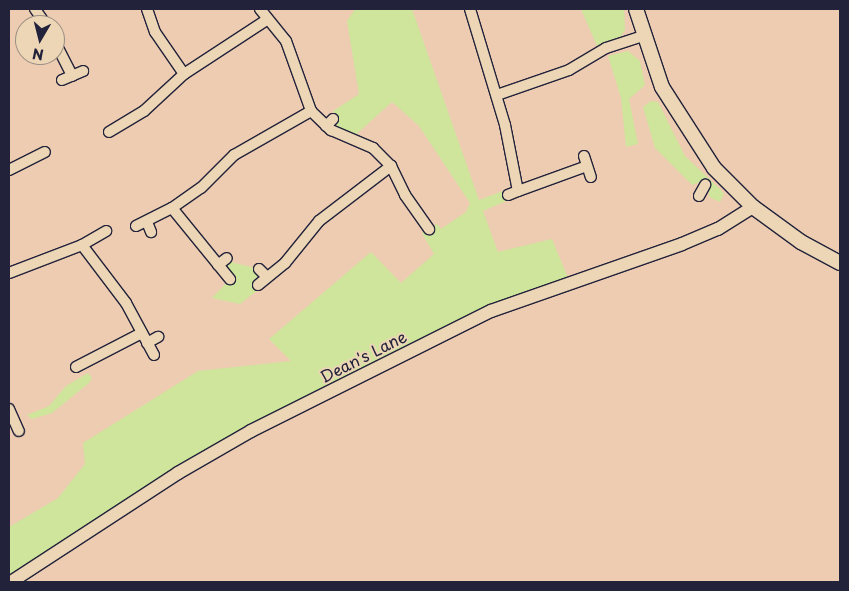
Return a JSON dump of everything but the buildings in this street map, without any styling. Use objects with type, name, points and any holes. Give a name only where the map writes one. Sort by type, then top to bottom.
[{"type":"main road","points":[[636,9],[642,36],[662,88],[695,142],[752,207],[800,242],[840,263]]},
{"type":"street","points":[[147,9],[155,32],[184,74]]},
{"type":"street","points":[[260,9],[286,41],[311,111],[373,148],[391,166],[405,195],[429,229]]},
{"type":"street","points":[[470,9],[497,95],[513,193],[585,161],[591,177]]},
{"type":"street","points":[[109,132],[144,112],[184,74],[268,20]]},
{"type":"street","points":[[497,95],[569,70],[606,48],[642,36]]},
{"type":"street","points":[[65,62],[72,76]]},
{"type":"street","points":[[62,80],[83,71]]},
{"type":"street","points":[[136,226],[172,208],[201,188],[234,155],[311,111]]},
{"type":"street","points":[[9,170],[45,152]]},
{"type":"street","points":[[258,285],[285,263],[319,222],[391,166]]},
{"type":"street","points":[[699,196],[705,185]]},
{"type":"street","name":"Dean's Lane","points":[[11,582],[178,473],[250,431],[491,311],[682,244],[718,229],[752,207]]},
{"type":"street","points":[[172,208],[230,279]]},
{"type":"street","points":[[147,222],[152,232]]},
{"type":"street","points":[[9,273],[82,245],[106,231]]},
{"type":"street","points":[[82,245],[126,303],[154,355]]},
{"type":"street","points":[[218,265],[227,258]]},
{"type":"street","points":[[259,269],[267,277]]},
{"type":"street","points":[[76,368],[142,333]]},
{"type":"street","points":[[147,343],[158,338]]},
{"type":"street","points":[[9,409],[19,426]]},
{"type":"green space","points":[[355,9],[412,9],[479,200],[503,191],[506,201],[483,211],[498,252],[552,239],[568,278],[278,413],[9,579],[9,527],[58,498],[85,464],[83,443],[198,371],[291,361],[269,339],[371,252],[401,283],[434,254],[422,233],[437,224],[441,229],[466,212],[470,203],[419,126],[392,102],[352,138],[328,127],[339,118],[333,111],[359,94],[347,21]]},
{"type":"green space","points":[[581,9],[624,9],[625,30],[621,36],[597,46]]},
{"type":"green space","points":[[628,51],[640,61],[645,85],[629,99],[638,144],[626,147],[621,98],[608,56]]},
{"type":"green space","points":[[651,101],[658,102],[685,156],[724,194],[720,202],[709,197],[709,188],[703,181],[692,185],[655,148],[643,107]]},
{"type":"green space","points":[[231,262],[259,269],[263,286],[240,304],[212,298],[234,275],[225,265]]},
{"type":"green space","points":[[88,373],[92,378],[89,383],[52,413],[32,419],[27,415],[49,406],[66,386]]}]
